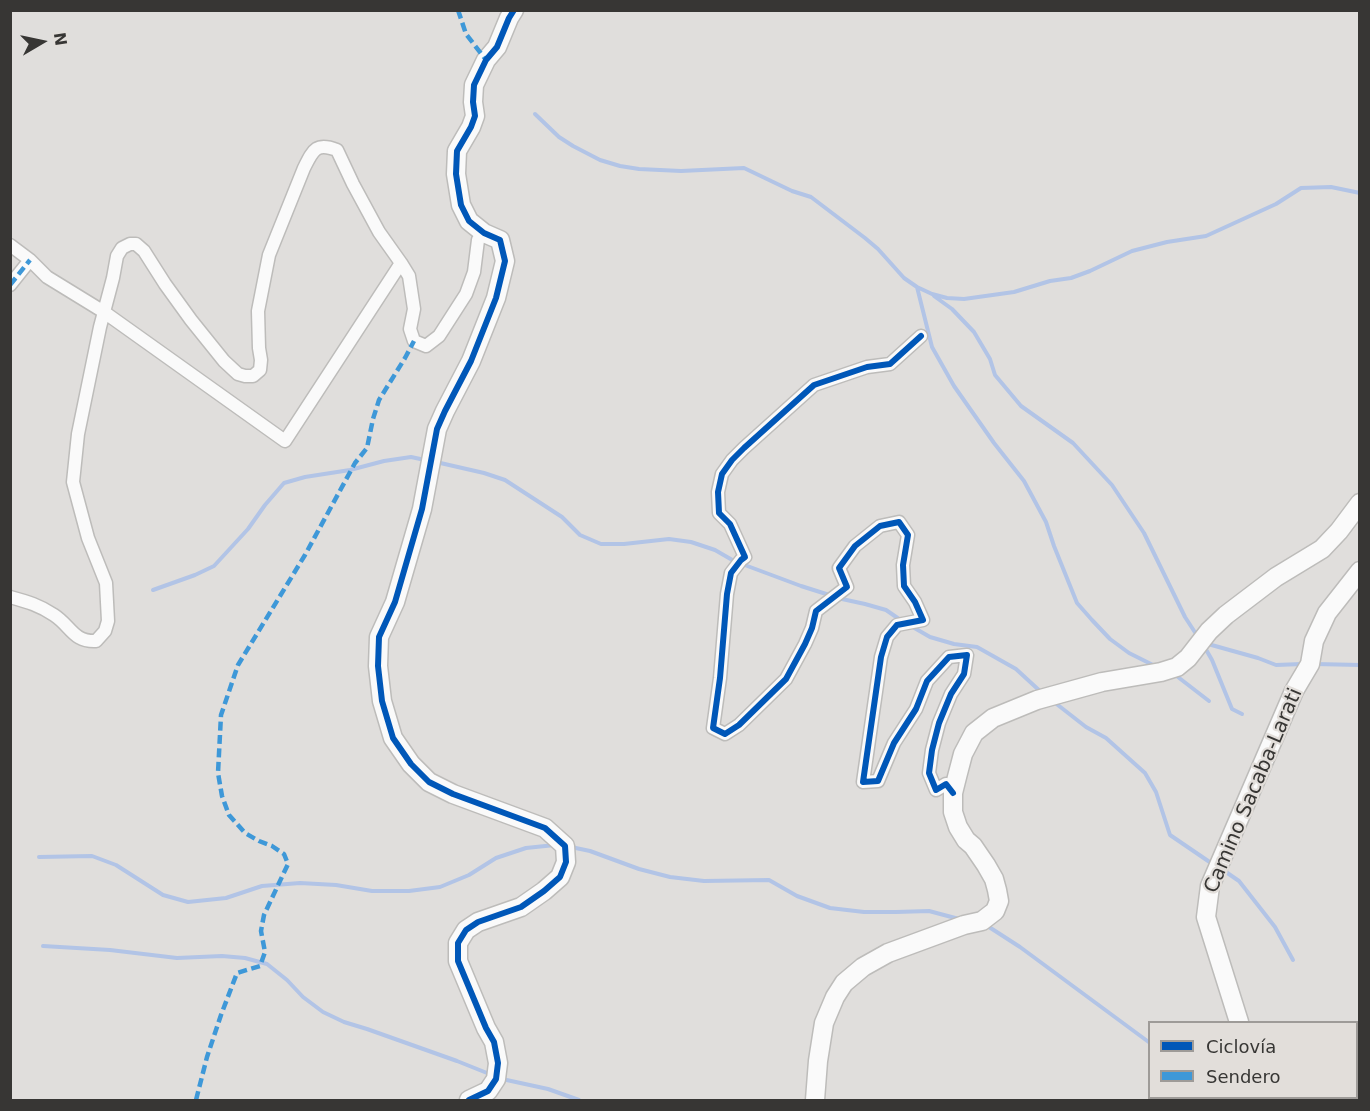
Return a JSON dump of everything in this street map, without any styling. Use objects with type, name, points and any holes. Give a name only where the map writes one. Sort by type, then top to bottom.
[{"type":"street","points":[[469,1101],[488,1092],[496,1079],[498,1063],[494,1042],[458,961],[458,943],[466,930],[478,922],[521,907],[560,877],[566,862],[565,846],[545,828],[453,794],[429,782],[411,764],[393,738],[382,701],[378,666],[380,637],[395,602],[422,509],[437,429],[471,361],[496,298],[505,261],[500,240],[484,233],[469,221],[461,205],[456,174],[457,150],[475,116],[474,85],[486,60],[498,47],[514,10]]},
{"type":"street","points":[[10,597],[37,604],[57,616],[78,638],[88,642],[96,641],[105,631],[108,621],[106,584],[88,538],[73,482],[78,434],[117,256],[122,248],[136,244],[144,251],[171,293],[224,361],[238,374],[245,376],[253,375],[260,370],[258,311],[269,255],[304,168],[311,154],[319,147],[326,146],[337,150],[379,232],[409,276],[414,309],[410,329],[414,340],[426,346],[439,336],[466,294],[474,272],[478,240],[484,233]]},
{"type":"street","points":[[10,245],[47,276],[104,312],[285,441],[401,263]]},
{"type":"street","points":[[10,285],[30,260]]},
{"type":"street","points":[[921,336],[890,364],[867,367],[814,385],[744,448],[722,474],[717,492],[719,513],[730,524],[746,557],[731,573],[713,728],[725,734],[739,725],[786,679],[805,644],[816,611],[847,587],[839,568],[855,546],[880,526],[899,522],[908,535],[903,565],[904,586],[915,602],[922,620],[897,625],[887,637],[881,657],[863,782],[878,781],[894,744],[916,709],[927,681],[949,657],[967,654],[964,674],[951,694],[939,723],[929,773],[936,790],[946,784],[953,793]]},
{"type":"street","points":[[815,1101],[824,1023],[844,982],[888,953],[964,925],[982,921],[995,911],[999,900],[998,890],[986,865],[958,827],[953,812],[953,793],[963,754],[974,733],[993,718],[1037,700],[1102,682],[1177,667],[1188,658],[1209,631],[1226,615],[1276,577],[1322,549],[1359,504]]},
{"type":"street","name":"Camino Sacaba-Larati","points":[[1238,1021],[1206,917],[1209,886],[1294,691],[1310,664],[1314,640],[1327,613],[1359,571]]},
{"type":"waterway","points":[[535,114],[559,137],[600,160],[639,169],[681,171],[744,168],[792,191],[811,197],[878,249],[904,278],[932,294],[947,298],[964,299],[1014,292],[1050,281],[1071,278],[1132,251],[1167,242],[1206,236],[1276,204],[1301,188],[1331,187],[1360,193]]},
{"type":"waterway","points":[[917,287],[932,347],[954,386],[1024,481],[1046,522],[1077,603],[1110,639],[1129,653],[1153,665]]},
{"type":"waterway","points":[[934,296],[952,309],[974,332],[990,359],[995,375],[1021,406],[1073,443],[1112,485],[1144,533],[1185,617],[1198,637]]},
{"type":"waterway","points":[[153,590],[214,566],[248,529],[284,483],[384,461],[411,457],[425,460]]},
{"type":"waterway","points":[[436,462],[505,480],[562,517],[580,535],[601,544],[669,539],[691,542],[801,586],[886,610],[902,621]]},
{"type":"waterway","points":[[911,626],[930,637],[954,644],[977,647],[1016,669],[1041,692]]},
{"type":"waterway","points":[[1208,644],[1276,665],[1302,664]]},
{"type":"waterway","points":[[1204,646],[1232,709],[1242,714]]},
{"type":"waterway","points":[[1315,664],[1360,665]]},
{"type":"waterway","points":[[1174,674],[1209,701]]},
{"type":"waterway","points":[[1054,702],[1086,727],[1106,738],[1145,773],[1156,792],[1170,835],[1214,865]]},
{"type":"waterway","points":[[39,857],[92,856],[116,865],[163,895],[188,902],[226,898],[262,886],[300,883],[336,885],[372,891],[409,891],[440,887],[469,875],[496,858],[526,848],[555,845]]},
{"type":"waterway","points":[[571,847],[670,877],[704,881],[769,880],[797,896],[830,908],[864,912],[929,911],[959,919]]},
{"type":"waterway","points":[[1223,870],[1239,881],[1275,927],[1293,960]]},
{"type":"waterway","points":[[984,926],[1020,947],[1148,1042]]},
{"type":"waterway","points":[[43,946],[110,950],[177,958],[222,956],[245,958],[267,964],[323,1012],[344,1022],[492,1075]]},
{"type":"waterway","points":[[502,1079],[548,1089],[579,1100]]},
{"type":"waterway","points":[[1325,1100],[1336,1100]]},
{"type":"marked path","points":[[458,10],[466,34],[486,60]]},
{"type":"marked path","points":[[10,285],[30,260]]},
{"type":"marked path","points":[[196,1100],[207,1057],[237,973],[260,966],[265,952],[261,931],[264,915],[288,864],[284,854],[245,833],[229,815],[222,796],[218,773],[221,715],[238,665],[305,555],[355,463],[367,448],[379,400],[414,341]]},
{"type":"cycle path","points":[[469,1100],[488,1091],[496,1079],[498,1063],[494,1042],[458,961],[458,943],[466,930],[478,922],[521,907],[560,877],[566,862],[565,846],[545,828],[453,794],[429,782],[411,764],[393,738],[382,701],[378,666],[379,637],[395,602],[422,509],[437,429],[471,361],[496,298],[505,261],[500,240],[484,233],[469,221],[461,205],[456,174],[457,151],[475,116],[474,85],[486,60],[497,47],[514,10]]},
{"type":"cycle path","points":[[921,336],[890,364],[867,367],[814,385],[744,448],[722,474],[718,492],[719,513],[730,524],[745,557],[731,573],[727,594],[713,728],[725,734],[739,725],[786,679],[805,644],[816,611],[847,587],[839,568],[855,546],[880,526],[899,522],[908,535],[903,565],[904,586],[923,620],[897,625],[887,637],[881,657],[863,782],[878,781],[894,743],[916,709],[927,681],[949,657],[967,655],[964,674],[951,694],[939,723],[929,773],[936,790],[946,784],[953,793]]}]
